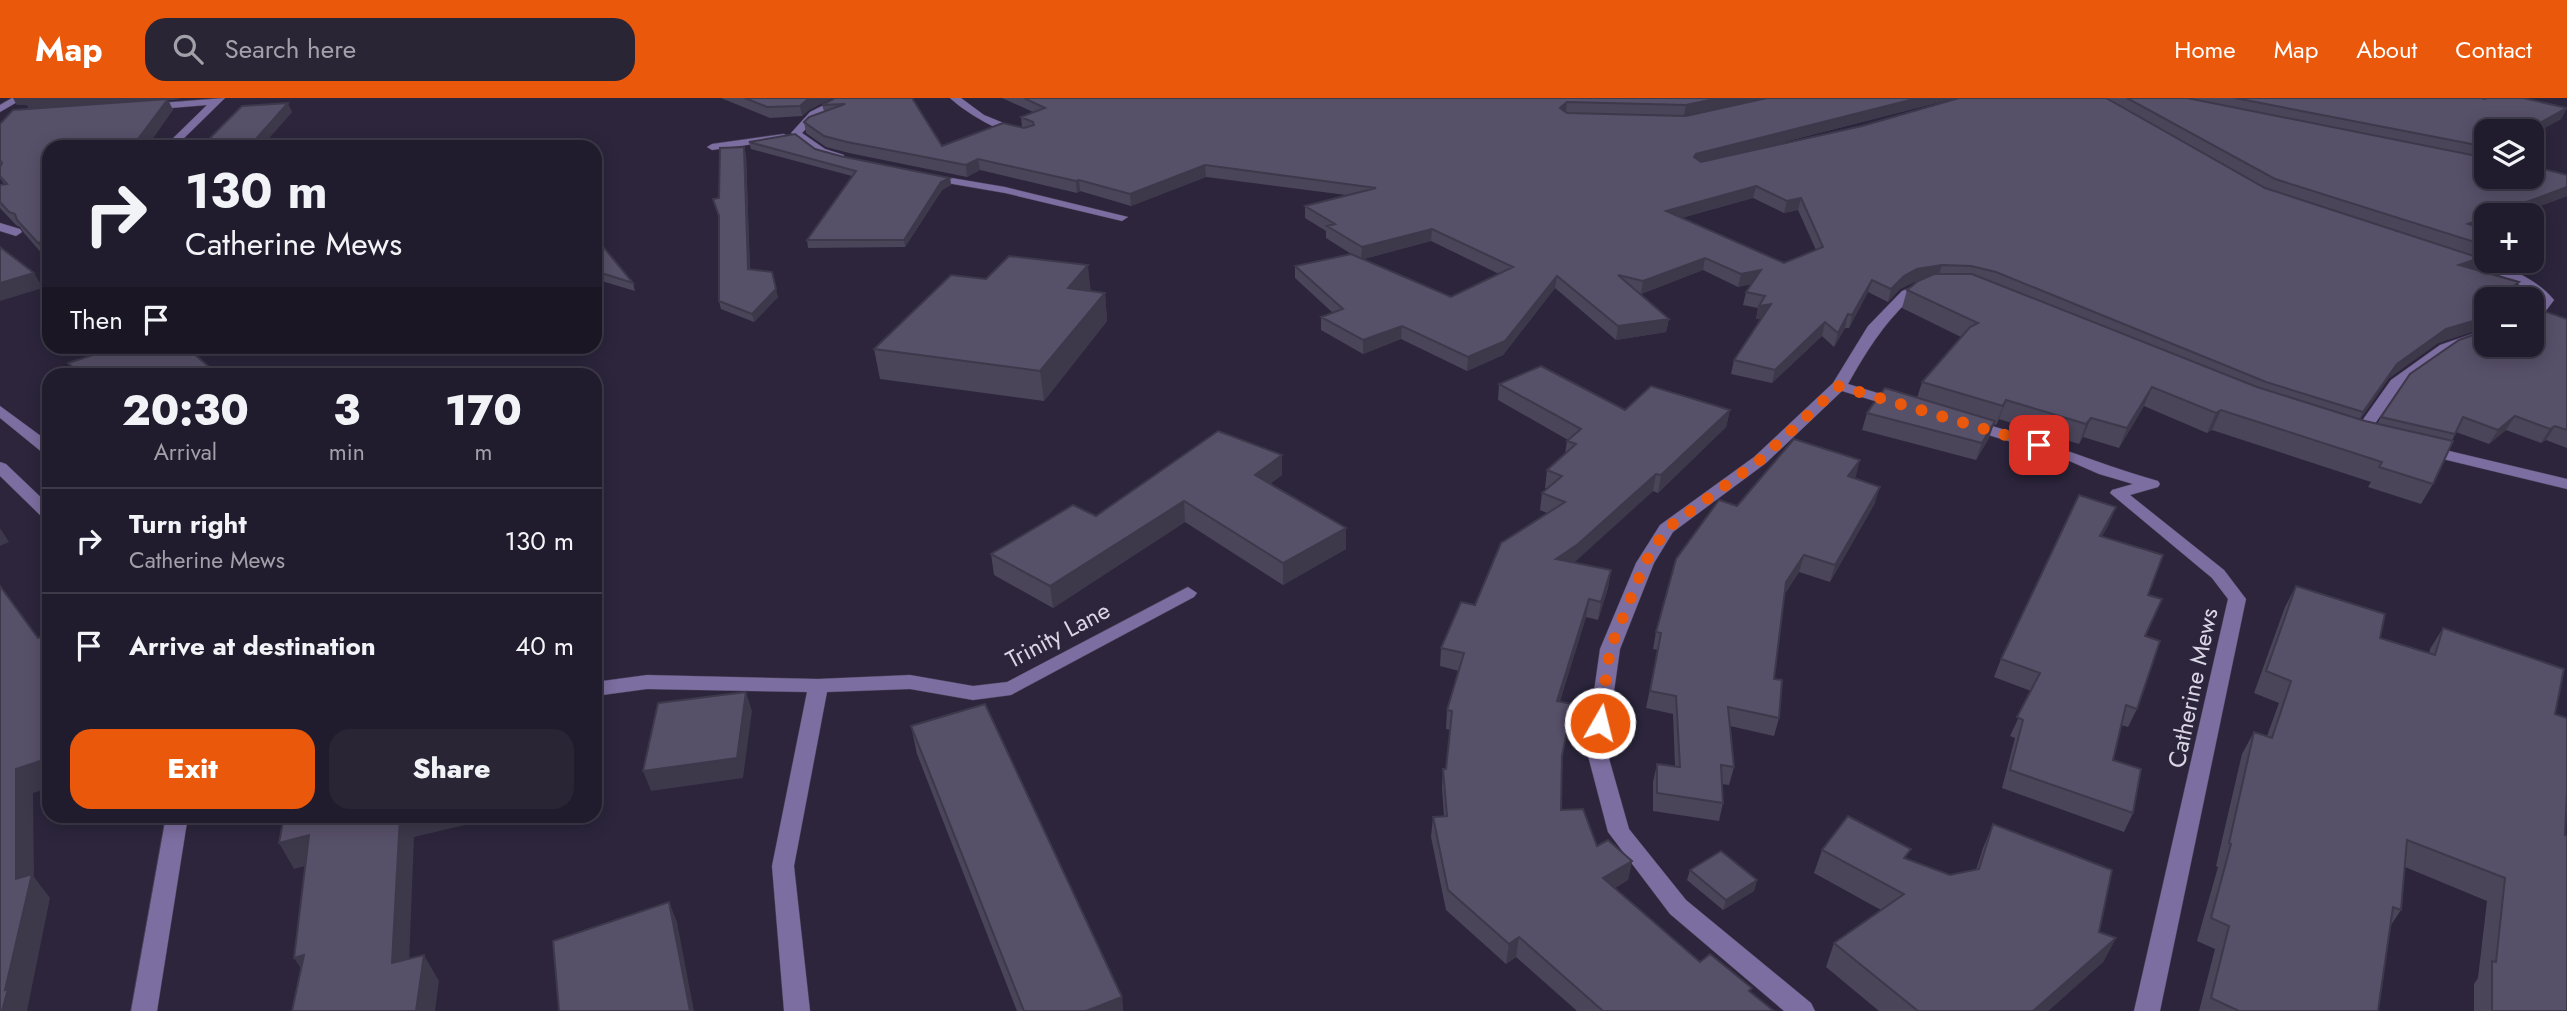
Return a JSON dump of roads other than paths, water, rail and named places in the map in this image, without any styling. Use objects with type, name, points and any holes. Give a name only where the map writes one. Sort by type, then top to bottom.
[{"type":"street","points":[[0,109],[19,98]]},
{"type":"street","points":[[797,135],[802,124],[814,114],[845,98]]},
{"type":"street","points":[[955,98],[980,117],[1028,135]]},
{"type":"street","points":[[135,108],[218,100]]},
{"type":"street","points":[[176,140],[218,100]]},
{"type":"street","points":[[0,118],[13,117]]},
{"type":"street","points":[[712,147],[797,135],[821,151],[856,162]]},
{"type":"street","points":[[919,175],[1122,217]]},
{"type":"street","points":[[0,227],[16,232]]},
{"type":"street","points":[[2439,251],[2516,278],[2532,287]]},
{"type":"street","points":[[1802,1011],[1678,907],[1619,832],[1596,748],[1610,649],[1645,563],[1666,529],[1760,460],[1839,386],[1874,329],[1907,294],[1920,287],[1948,284]]},
{"type":"street","points":[[2360,434],[2396,383],[2445,348],[2474,338]]},
{"type":"street","points":[[1839,386],[1919,409]]},
{"type":"street","points":[[0,411],[42,444]]},
{"type":"street","name":"Catherine Mews","points":[[1958,421],[2064,453],[2105,471],[2152,484],[2118,493],[2218,574],[2237,599],[2147,1011]]},
{"type":"street","points":[[2411,447],[2567,484]]},
{"type":"street","points":[[0,467],[42,507]]},
{"type":"street","name":"Trinity Lane","points":[[602,687],[647,682],[818,686],[910,682],[974,693],[1012,688],[1188,593]]},
{"type":"street","points":[[797,1011],[783,866],[818,686]]},
{"type":"street","points":[[144,1011],[176,823]]}]
